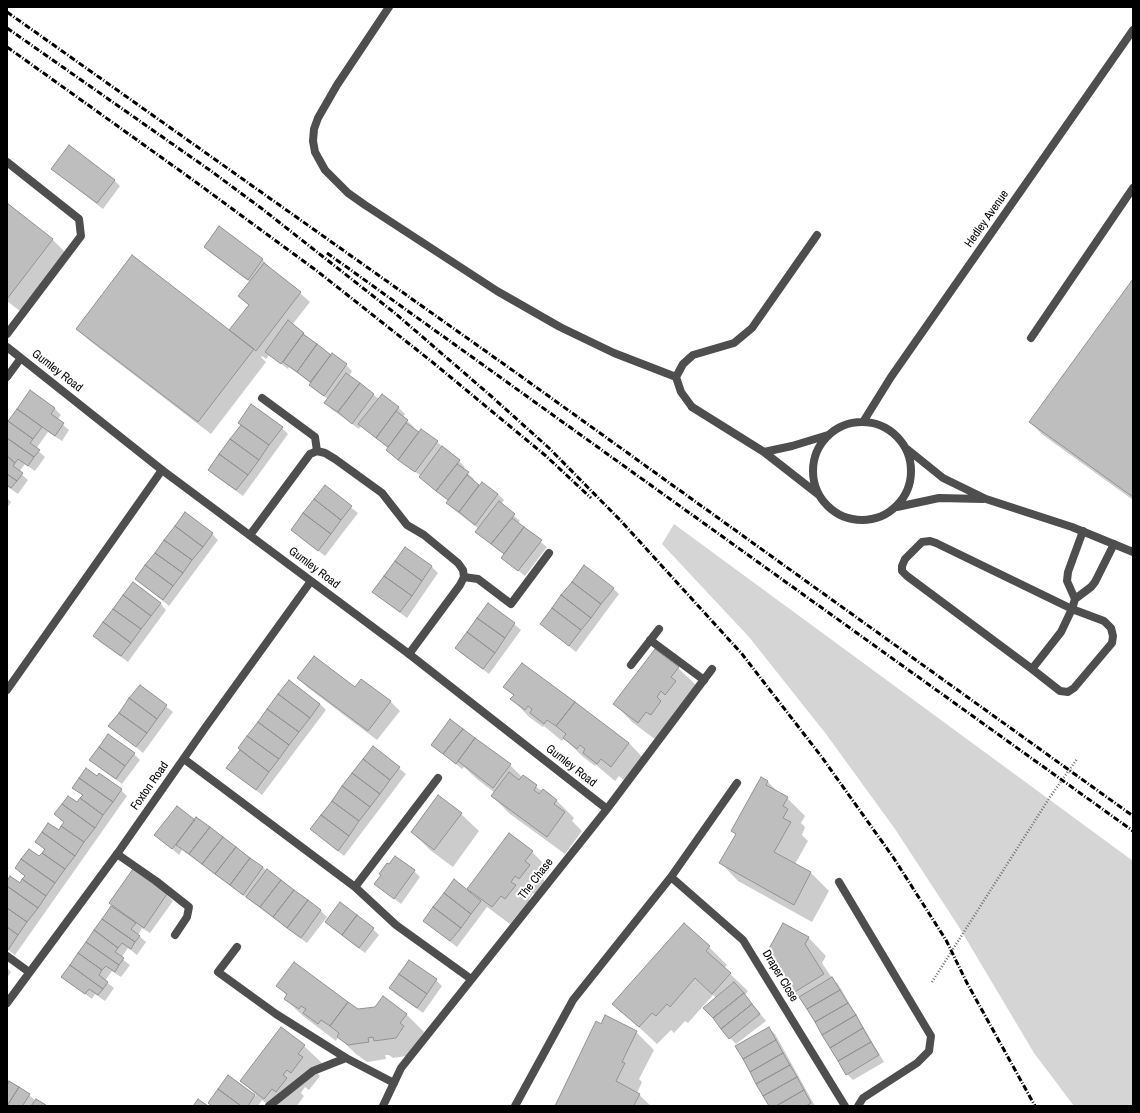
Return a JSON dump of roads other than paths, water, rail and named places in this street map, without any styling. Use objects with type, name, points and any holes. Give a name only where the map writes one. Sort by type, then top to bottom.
[{"type":"street","points":[[389,7],[337,85],[318,118],[314,129],[313,141],[315,152],[325,170],[343,188],[365,205],[497,291],[560,327],[614,353],[676,377]]},
{"type":"street","name":"Hedley Avenue","points":[[863,422],[891,377],[1133,30]]},
{"type":"street","points":[[7,162],[79,219],[80,236],[7,334]]},
{"type":"street","points":[[1031,338],[1133,188]]},
{"type":"street","points":[[817,235],[752,328],[734,344],[693,355],[683,364],[676,377],[681,392],[692,407],[764,452],[820,495],[829,507],[844,516],[856,520],[874,519],[897,507],[939,498],[986,499]]},
{"type":"street","name":"Gumley Road","points":[[7,347],[162,470],[409,654],[606,809]]},
{"type":"street","points":[[7,377],[21,358]]},
{"type":"street","points":[[262,398],[314,437],[317,452]]},
{"type":"street","points":[[820,495],[814,479],[813,467],[818,449],[828,435],[839,427],[857,422],[874,423],[887,428],[900,439],[907,449],[943,478],[986,499],[1083,531],[1133,552]]},
{"type":"street","points":[[764,452],[792,446],[828,435]]},
{"type":"street","points":[[897,507],[910,485],[912,465],[907,449]]},
{"type":"street","points":[[250,536],[310,454],[317,452],[325,453],[382,493],[407,525],[424,535],[463,570],[464,577],[460,585],[409,654]]},
{"type":"street","points":[[7,690],[162,470]]},
{"type":"street","points":[[1075,599],[1067,581],[1068,572],[1083,531]]},
{"type":"street","points":[[930,541],[936,543],[1072,609],[1104,622],[1111,628],[1113,636],[1112,643],[1074,688],[1068,692],[1060,691],[1032,669],[907,576],[902,571],[902,566],[905,559],[922,542],[930,541]]},
{"type":"street","points":[[1032,669],[1062,632],[1075,599],[1091,587],[1095,582],[1114,544]]},
{"type":"street","points":[[464,577],[478,579],[511,604],[549,553]]},
{"type":"street","name":"Foxton Road","points":[[7,1003],[117,854],[311,581]]},
{"type":"street","points":[[632,665],[659,629]]},
{"type":"street","points":[[650,640],[704,680]]},
{"type":"street","name":"The Chase","points":[[384,1106],[401,1068],[606,809],[712,669]]},
{"type":"street","points":[[184,759],[355,887],[396,925],[471,979]]},
{"type":"street","points":[[355,887],[438,778]]},
{"type":"street","points":[[515,1106],[573,1000],[671,878],[737,783]]},
{"type":"street","points":[[117,854],[156,881],[189,907],[187,917],[175,935]]},
{"type":"street","name":"Draper Close","points":[[671,878],[743,940],[845,1106]]},
{"type":"street","points":[[839,882],[931,1036],[930,1050],[917,1063],[863,1098],[858,1106]]},
{"type":"street","points":[[237,947],[218,972],[276,1014],[346,1058],[394,1083]]},
{"type":"street","points":[[7,956],[29,972]]},
{"type":"street","points":[[269,1106],[313,1071],[346,1058]]},
{"type":"railway","points":[[7,12],[515,372],[1133,816]]},
{"type":"railway","points":[[7,28],[211,171],[261,208],[396,314],[549,448],[621,521],[742,654],[821,756],[893,857],[946,940],[967,983],[1035,1106]]},
{"type":"railway","points":[[7,47],[317,271],[431,361],[546,456],[591,498]]},
{"type":"railway","points":[[327,253],[1133,831]]}]
